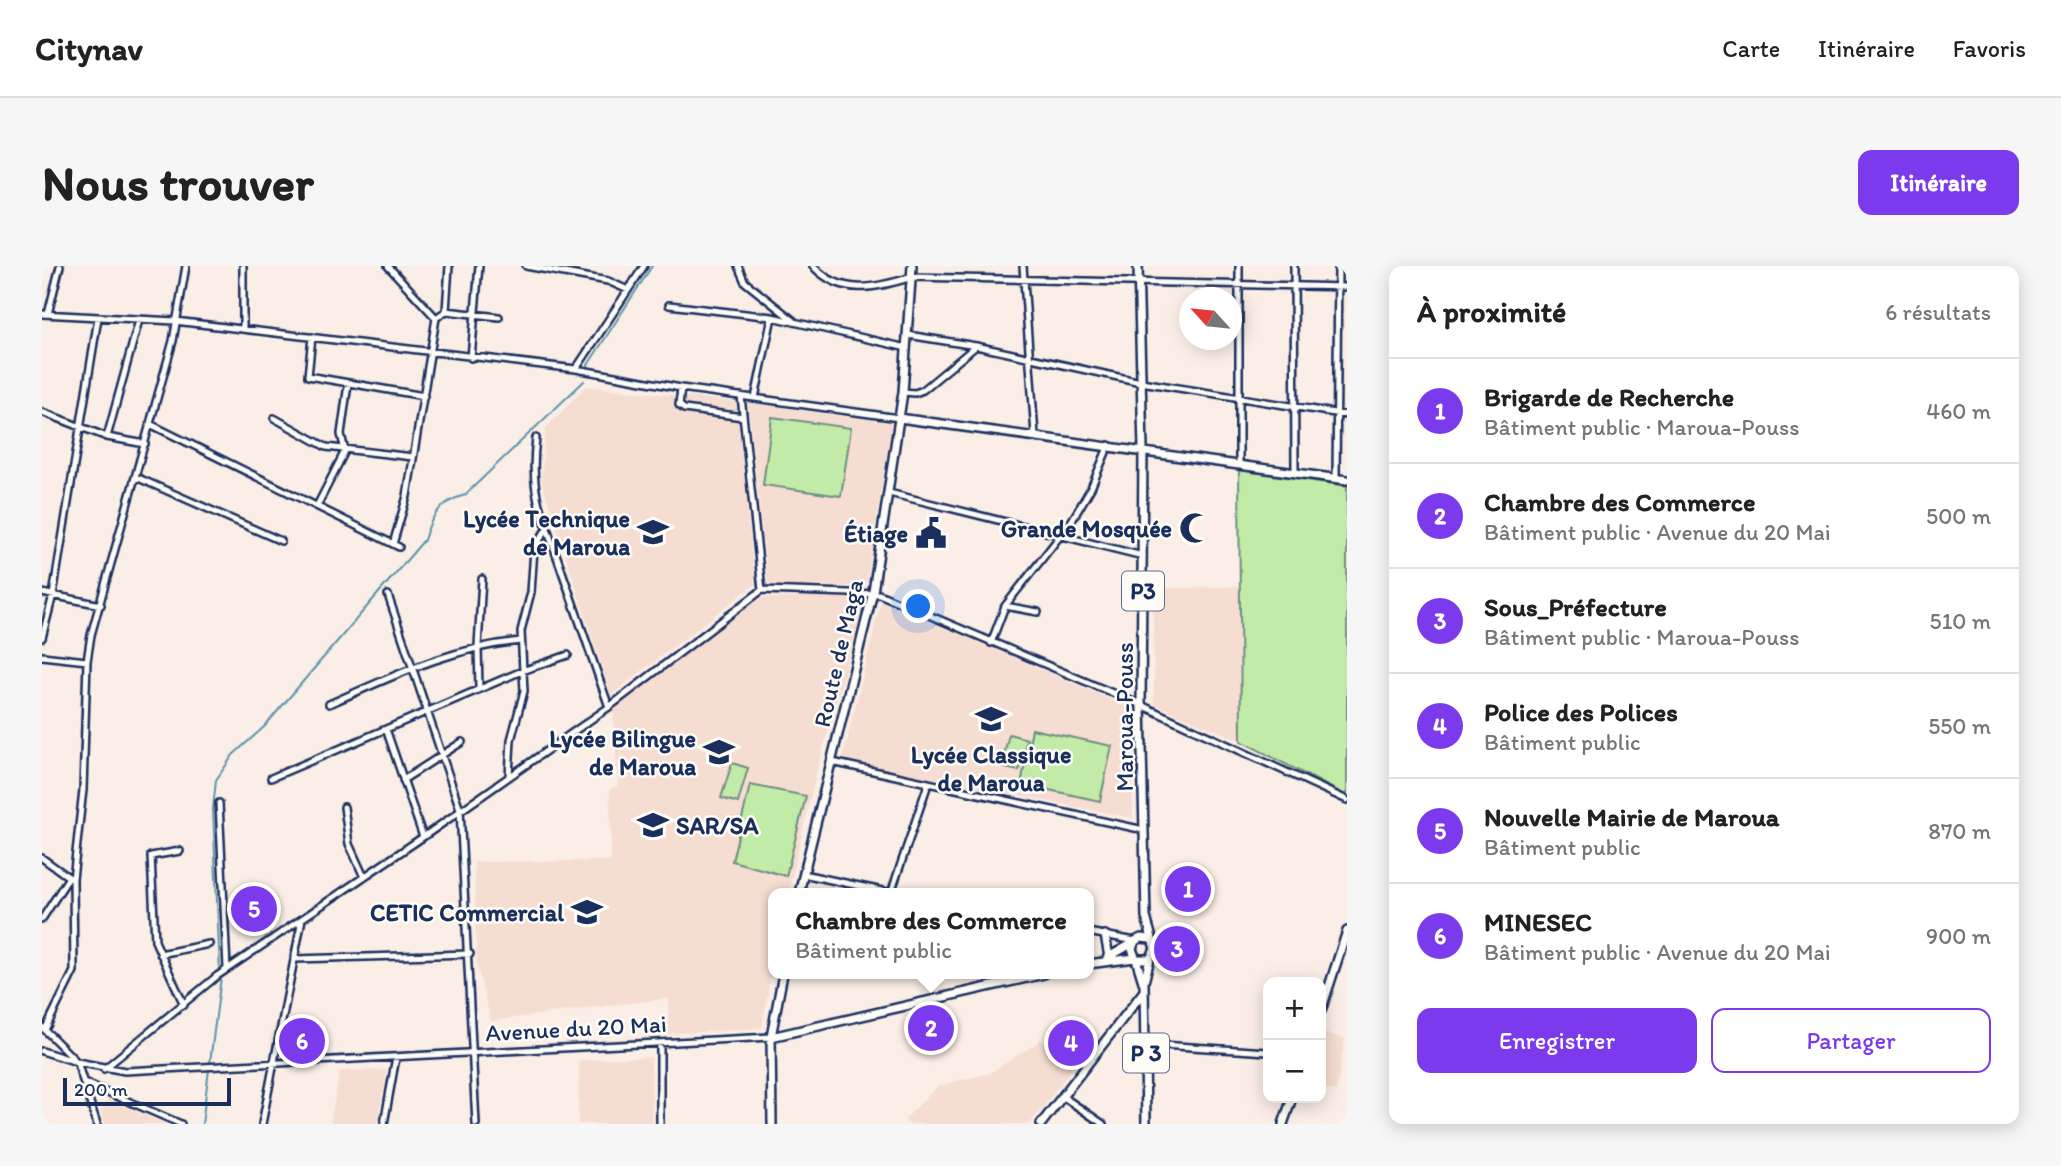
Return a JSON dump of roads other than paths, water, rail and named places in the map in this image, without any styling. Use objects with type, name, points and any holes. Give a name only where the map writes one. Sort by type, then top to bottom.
[{"type":"main road","name":"Route de Maga","points":[[800,888],[873,593],[903,392],[912,266]]},
{"type":"main road","name":"Maroua-Pouss","points":[[1138,266],[1143,449],[1141,705],[1146,917]]},
{"type":"main road","points":[[899,418],[1143,449],[1347,480]]},
{"type":"main road","points":[[1106,959],[1150,959],[1155,949],[1150,939],[1146,917]]},
{"type":"main road","points":[[1136,959],[1132,949],[1146,917]]},
{"type":"main road","points":[[1326,996],[1347,931]]},
{"type":"main road","points":[[1105,935],[1106,959]]},
{"type":"main road","points":[[1094,962],[1106,959],[1136,941],[1150,939]]},
{"type":"main road","name":"P 3","points":[[1136,959],[1144,991],[1146,1124]]},
{"type":"main road","name":"P 3","points":[[1143,982],[1150,959]]},
{"type":"main road","points":[[772,1124],[771,1037],[782,979]]},
{"type":"main road","name":"Avenue du 20 Mai","points":[[771,1037],[1022,979]]},
{"type":"main road","points":[[1041,1124],[1144,991]]},
{"type":"main road","points":[[1283,1124],[1290,1103]]},
{"type":"street","points":[[60,266],[45,314],[175,321],[576,369],[681,388],[899,418]]},
{"type":"street","points":[[97,1124],[77,1062],[43,1028],[74,971],[71,878],[83,790],[87,661],[145,444],[186,266]]},
{"type":"street","points":[[243,266],[243,329]]},
{"type":"street","points":[[150,424],[396,546],[433,352],[436,318],[388,266]]},
{"type":"street","points":[[446,312],[449,266]]},
{"type":"street","points":[[471,358],[479,266]]},
{"type":"street","points":[[526,266],[561,269],[608,281],[628,290]]},
{"type":"street","points":[[576,369],[644,266]]},
{"type":"street","points":[[738,266],[745,282],[795,322]]},
{"type":"street","points":[[813,266],[840,285],[863,289],[912,277],[1347,287]]},
{"type":"street","points":[[1023,266],[1035,435]]},
{"type":"street","points":[[1239,266],[1240,464]]},
{"type":"street","points":[[1294,266],[1295,472]]},
{"type":"street","points":[[1336,478],[1338,266]]},
{"type":"street","points":[[668,304],[772,317],[907,348]]},
{"type":"street","points":[[436,318],[446,312],[499,317]]},
{"type":"street","points":[[755,398],[772,317]]},
{"type":"street","points":[[42,638],[53,595],[98,318]]},
{"type":"street","points":[[107,437],[139,320]]},
{"type":"street","points":[[908,335],[976,346],[1141,382],[1347,415]]},
{"type":"street","points":[[312,337],[307,375],[424,396]]},
{"type":"street","points":[[903,392],[915,393],[923,390],[976,346]]},
{"type":"street","points":[[317,506],[345,451],[341,434],[348,384]]},
{"type":"street","points":[[681,388],[680,405],[684,409],[743,417]]},
{"type":"street","points":[[741,396],[762,590]]},
{"type":"street","points":[[42,412],[107,437],[145,444]]},
{"type":"street","points":[[274,418],[326,447],[413,457]]},
{"type":"street","points":[[536,438],[534,476],[539,509],[608,707]]},
{"type":"street","points":[[991,643],[1005,606],[1060,536],[1091,488],[1109,445]]},
{"type":"street","points":[[136,477],[281,541]]},
{"type":"street","points":[[889,493],[1143,556]]},
{"type":"street","points":[[509,776],[512,736],[523,696],[521,641],[533,584],[534,549],[547,528]]},
{"type":"street","points":[[480,689],[478,646],[482,579]]},
{"type":"street","points":[[104,1069],[226,969],[423,837],[608,707],[762,590],[873,593],[1141,705],[1347,800]]},
{"type":"street","points":[[42,593],[101,605]]},
{"type":"street","points":[[388,595],[460,809],[470,954],[476,1124]]},
{"type":"street","points":[[1005,606],[1038,612]]},
{"type":"street","points":[[329,704],[441,656],[478,646],[521,641]]},
{"type":"street","points":[[271,778],[522,671],[568,655]]},
{"type":"street","points":[[42,656],[87,661]]},
{"type":"street","points":[[386,729],[423,837]]},
{"type":"street","points":[[403,780],[462,742]]},
{"type":"street","points":[[832,762],[1144,830]]},
{"type":"street","points":[[894,888],[928,784]]},
{"type":"street","points":[[219,803],[226,969]]},
{"type":"street","points":[[344,807],[348,844],[364,877]]},
{"type":"street","points":[[180,851],[153,853],[150,859],[152,926],[160,954],[184,1005]]},
{"type":"street","points":[[42,858],[71,878]]},
{"type":"street","points":[[803,874],[869,888]]},
{"type":"street","points":[[42,919],[71,878]]},
{"type":"street","points":[[262,1124],[302,919]]},
{"type":"street","points":[[1094,933],[1136,941]]},
{"type":"street","points":[[160,954],[209,944]]},
{"type":"street","points":[[295,959],[470,954]]},
{"type":"street","name":"Avenue du 20 Mai","points":[[42,1051],[104,1069],[219,1068],[771,1037]]},
{"type":"street","points":[[660,1043],[660,1124]]},
{"type":"street","points":[[1146,1044],[1263,1052]]},
{"type":"street","points":[[384,1124],[396,1057]]},
{"type":"street","points":[[84,1082],[181,1124]]},
{"type":"street","points":[[1062,1096],[1103,1124]]},
{"type":"waterway","points":[[586,368],[652,266]]},
{"type":"waterway","points":[[220,972],[213,809],[216,780],[233,755],[264,727],[424,540],[438,511],[449,502],[465,495],[584,381]]},
{"type":"waterway","points":[[202,1124],[221,977]]},
{"type":"place","name":"Grande Mosquée","points":[[1195,528]]},
{"type":"place","name":"Lycée Technique de Maroua","points":[[653,532]]},
{"type":"place","name":"Étiage","points":[[931,533]]},
{"type":"place","name":"Lycée Classique de Maroua","points":[[991,719]]},
{"type":"place","name":"Lycée Bilingue de Maroua","points":[[719,752]]},
{"type":"place","name":"SAR/SA","points":[[653,825]]},
{"type":"place","name":"Brigarde de Recherche","points":[[1188,889]]},
{"type":"place","name":"Nouvelle Mairie de Maroua","points":[[254,909]]},
{"type":"place","name":"CETIC Commercial","points":[[587,912]]},
{"type":"place","name":"Sous_Préfecture","points":[[1177,949]]},
{"type":"place","name":"Chambre des Commerce","points":[[931,1028]]},
{"type":"place","name":"MINESEC","points":[[302,1041]]},
{"type":"place","name":"Police des Polices","points":[[1071,1043]]}]
